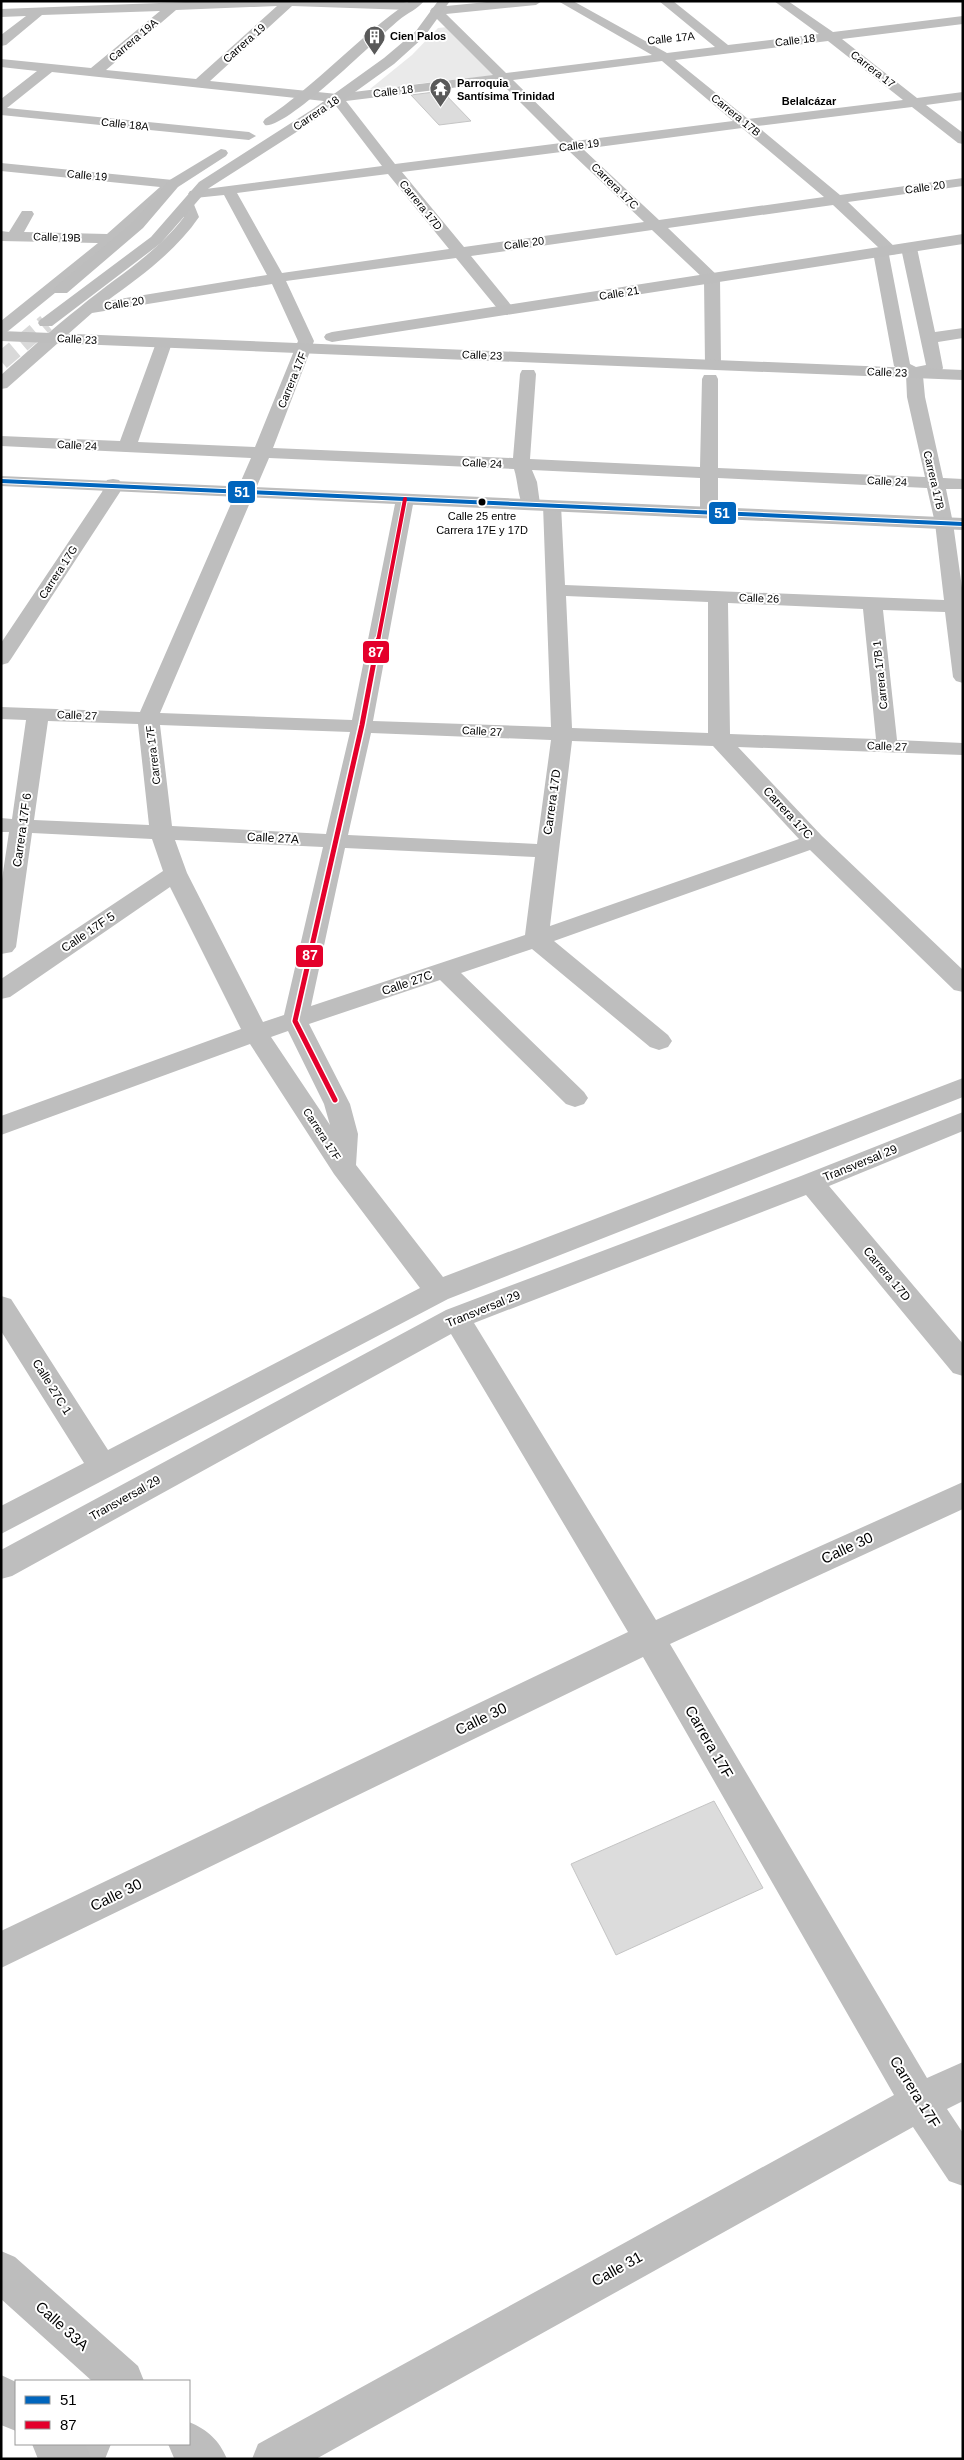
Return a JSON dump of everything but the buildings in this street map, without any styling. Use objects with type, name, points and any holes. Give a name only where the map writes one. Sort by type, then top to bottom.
[{"type":"main road","name":"Carrera 18","points":[[22,322],[127,235],[170,186],[249,136],[306,95],[413,4]]},
{"type":"main road","name":"Carrera 18","points":[[53,331],[166,231],[191,200],[215,177],[337,98],[378,69],[420,34],[440,6]]},
{"type":"main road","name":"Calle 21","points":[[306,345],[507,310],[963,240]]},
{"type":"main road","name":"Calle 23","points":[[2,331],[53,331],[162,351],[178,360]]},
{"type":"main road","name":"Calle 23","points":[[1,351],[162,351],[306,345],[712,372],[914,380],[963,388]]},
{"type":"main road","points":[[290,366],[318,366]]},
{"type":"main road","name":"Calle 23","points":[[566,376],[712,372]]},
{"type":"main road","name":"Calle 23","points":[[509,374],[547,375]]},
{"type":"main road","name":"Calle 23","points":[[914,380],[963,375]]},
{"type":"main road","points":[[1,481],[113,484],[954,524]]},
{"type":"main road","name":"Calle 33A","points":[[1,2271],[122,2380]]},
{"type":"main road","points":[[1,2396],[15,2409]]},
{"type":"main road","points":[[190,2444],[206,2459]]},
{"type":"main road","points":[[54,2445],[70,2459]]},
{"type":"street","points":[[440,6],[536,1]]},
{"type":"street","name":"Carrera 17B","points":[[564,1],[663,56],[748,124],[837,200],[886,251],[902,366],[914,380],[934,483],[954,524],[963,677]]},
{"type":"street","points":[[665,1],[725,49]]},
{"type":"street","name":"Carrera 17","points":[[780,1],[830,36],[963,140]]},
{"type":"street","points":[[1,13],[38,12],[55,6],[172,7],[266,2],[413,4]]},
{"type":"street","name":"Carrera 19","points":[[199,84],[289,2]]},
{"type":"street","name":"Carrera 17C","points":[[440,6],[504,77],[572,146],[712,278]]},
{"type":"street","name":"Carrera 19A","points":[[94,73],[172,7]]},
{"type":"street","points":[[942,11],[960,22]]},
{"type":"street","points":[[1,42],[38,12]]},
{"type":"street","name":"Calle 18","points":[[1,63],[337,98],[663,56],[960,22]]},
{"type":"street","name":"Calle 17A","points":[[686,36],[706,34]]},
{"type":"street","name":"Calle 17A","points":[[637,42],[657,40]]},
{"type":"street","points":[[1,106],[49,68]]},
{"type":"street","name":"Calle 19","points":[[191,200],[229,190],[391,168],[963,96]]},
{"type":"street","name":"Carrera 17D","points":[[337,98],[391,168],[507,310]]},
{"type":"street","name":"Calle 18A","points":[[1,112],[249,136]]},
{"type":"street","name":"Calle 19","points":[[1,167],[170,186]]},
{"type":"street","name":"Calle 20","points":[[86,310],[278,278],[963,182]]},
{"type":"street","name":"Carrera 18","points":[[2,331],[112,239],[150,202],[170,186]]},
{"type":"street","name":"Carrera 17F","points":[[229,190],[278,278],[306,345],[290,366],[262,453],[148,717],[161,832],[174,873],[256,1032],[343,1167],[438,1291]]},
{"type":"street","name":"Carrera 18","points":[[1,384],[37,352],[53,331],[86,310],[146,263],[174,238],[192,217],[191,200]]},
{"type":"street","points":[[8,236],[27,214]]},
{"type":"street","name":"Calle 19B","points":[[8,236],[112,239]]},
{"type":"street","points":[[909,248],[935,368],[914,380]]},
{"type":"street","points":[[709,512],[712,278]]},
{"type":"street","points":[[928,338],[963,333]]},
{"type":"street","points":[[127,447],[162,351]]},
{"type":"street","name":"Carrera 17D","points":[[528,374],[521,465],[528,482],[542,505],[555,590],[562,734],[536,939]]},
{"type":"street","name":"Calle 24","points":[[1,441],[963,484]]},
{"type":"street","name":"Carrera 17G","points":[[1,659],[111,492],[113,484]]},
{"type":"street","points":[[343,1167],[345,1134],[337,1104],[295,1021],[362,725],[405,498]]},
{"type":"street","name":"Calle 26","points":[[555,590],[959,606]]},
{"type":"street","points":[[718,596],[719,740]]},
{"type":"street","name":"Carrera 17B 1","points":[[872,603],[887,746]]},
{"type":"street","name":"Calle 27","points":[[1,713],[963,748]]},
{"type":"street","name":"Carrera 17F 6","points":[[3,946],[12,825],[38,714]]},
{"type":"street","name":"Carrera 17C","points":[[719,740],[814,841],[959,977]]},
{"type":"street","name":"Calle 27A","points":[[12,825],[546,851]]},
{"type":"street","name":"Calle 27C","points":[[1,1126],[256,1032],[295,1021],[536,939],[814,841]]},
{"type":"street","name":"Calle 17F 5","points":[[1,991],[174,873]]},
{"type":"street","points":[[536,939],[659,1041]]},
{"type":"street","points":[[3,946],[33,969]]},
{"type":"street","points":[[444,970],[575,1098]]},
{"type":"street","points":[[1,1521],[438,1291],[963,1088]]},
{"type":"street","name":"Transversal 29","points":[[1,1566],[456,1318],[811,1183],[963,1121]]},
{"type":"street","name":"Carrera 17D","points":[[811,1183],[963,1365]]},
{"type":"street","name":"Calle 27C 1","points":[[1,1307],[103,1467]]},
{"type":"street","name":"Carrera 17F","points":[[456,1318],[649,1638],[919,2102],[963,2167]]},
{"type":"street","name":"Calle 30","points":[[1,1950],[649,1638],[963,1495]]},
{"type":"street","name":"Calle 31","points":[[273,2459],[919,2102],[963,2080]]},
{"type":"street","points":[[79,2459],[89,2445]]},
{"type":"shaded area","points":[[448,27],[497,75],[370,89],[412,55],[438,28]]},
{"type":"tunnel","points":[[1,361],[46,323]]},
{"type":"transit line","name":"51","points":[[1,481],[963,524]]},
{"type":"transit line","name":"87","points":[[335,1100],[295,1021],[362,725],[405,499]]},
{"type":"place","name":"Cien Palos","points":[[374,55]]},
{"type":"place","name":"Parroquia Santísima Trinidad","points":[[441,108]]},
{"type":"place","name":"Calle 25 entre Carrera 17E y 17D","points":[[482,502]]},
{"type":"district","name":"Belalcázar","points":[[809,101]]}]
